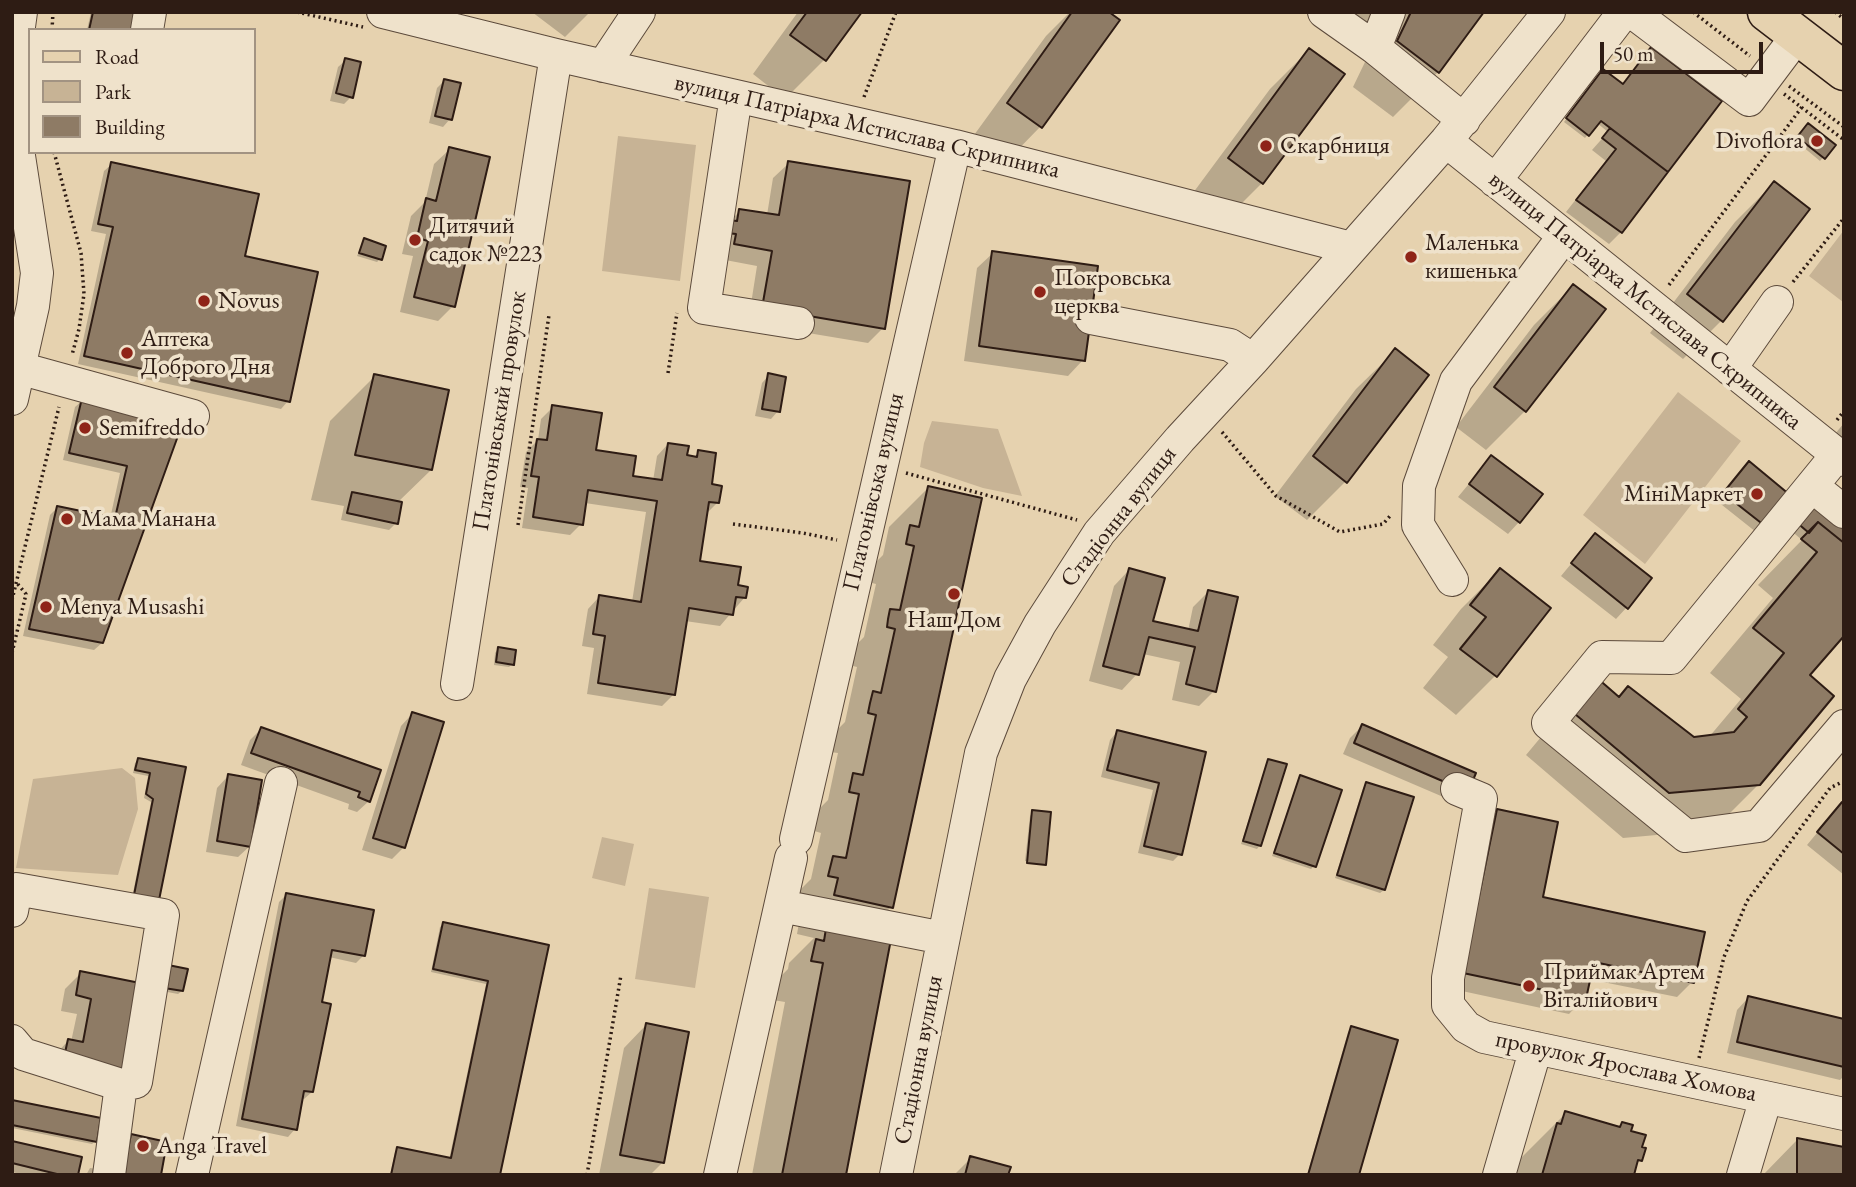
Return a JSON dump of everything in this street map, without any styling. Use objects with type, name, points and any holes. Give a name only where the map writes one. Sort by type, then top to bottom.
[{"type":"main road","points":[[1767,12],[1844,71]]},
{"type":"street","points":[[12,399],[33,306],[37,273],[26,154],[15,104],[17,41],[21,12]]},
{"type":"street","name":"вулиця Патріарха Мстислава Скрипника","points":[[384,12],[603,66],[955,145],[1350,248]]},
{"type":"street","points":[[603,66],[639,12]]},
{"type":"street","name":"вулиця Патріарха Мстислава Скрипника","points":[[1324,12],[1375,48],[1455,130],[1495,181],[1841,457]]},
{"type":"street","points":[[1375,48],[1388,12]]},
{"type":"street","name":"Стадіонна вулиця","points":[[896,1175],[981,753],[1016,668],[1053,601],[1099,533],[1455,130],[1549,12]]},
{"type":"street","points":[[1495,181],[1623,12]]},
{"type":"street","points":[[1632,12],[1749,100],[1797,36]]},
{"type":"street","name":"Платонівський провулок","points":[[457,684],[556,55]]},
{"type":"street","points":[[736,96],[704,308],[798,323]]},
{"type":"street","name":"Платонівська вулиця","points":[[720,1175],[955,145]]},
{"type":"street","points":[[12,214],[35,251]]},
{"type":"street","points":[[1452,580],[1418,525],[1419,485],[1456,381],[1564,236]]},
{"type":"street","points":[[1730,369],[1777,302]]},
{"type":"street","points":[[1091,318],[1230,345],[1253,360]]},
{"type":"street","points":[[19,368],[193,416]]},
{"type":"street","points":[[1841,457],[1812,486],[1671,658],[1602,657],[1548,723],[1686,836],[1759,826],[1844,726]]},
{"type":"street","points":[[1812,486],[1844,512]]},
{"type":"street","points":[[192,1175],[281,783]]},
{"type":"street","name":"провулок Ярослава Хомова","points":[[1457,789],[1481,799],[1448,978],[1448,1006],[1466,1027],[1484,1037],[1844,1114]]},
{"type":"street","points":[[12,911],[16,889],[163,915],[136,1082],[121,1085],[23,1054],[12,1041]]},
{"type":"street","points":[[781,906],[943,939]]},
{"type":"street","points":[[1499,1175],[1536,1048]]},
{"type":"street","points":[[109,1175],[121,1085]]},
{"type":"street","points":[[1743,1175],[1766,1097]]},
{"type":"path","points":[[855,122],[896,12]]},
{"type":"path","points":[[1835,12],[1844,19]]},
{"type":"path","points":[[1653,307],[1802,107]]},
{"type":"path","points":[[1777,302],[1844,218]]},
{"type":"path","points":[[518,524],[548,315]]},
{"type":"path","points":[[1221,431],[1276,496],[1340,533],[1383,524],[1419,485]]},
{"type":"path","points":[[880,466],[1086,522],[1099,533]]},
{"type":"path","points":[[733,524],[803,533],[863,545]]},
{"type":"path","points":[[13,650],[26,594],[16,582]]},
{"type":"path","points":[[1693,1081],[1724,957],[1747,901],[1830,788],[1844,781]]},
{"type":"path","points":[[587,1175],[621,975]]},
{"type":"green space","points":[[618,136],[696,145],[680,281],[602,271]]},
{"type":"green space","points":[[1844,230],[1844,300],[1843,302],[1809,276]]},
{"type":"green space","points":[[1678,392],[1741,441],[1645,564],[1583,515]]},
{"type":"green space","points":[[932,421],[998,429],[1022,496],[983,488],[920,467],[924,443]]},
{"type":"green space","points":[[122,768],[135,778],[138,809],[118,875],[16,868],[33,779]]},
{"type":"green space","points":[[602,837],[634,844],[625,886],[592,878]]},
{"type":"green space","points":[[649,888],[709,897],[695,988],[635,979]]},
{"type":"building","points":[[93,12],[144,12],[140,28],[89,28]]},
{"type":"building","points":[[807,12],[862,12],[826,61],[790,35]]},
{"type":"building","points":[[1072,12],[1109,12],[1120,20],[1042,128],[1007,103]]},
{"type":"building","points":[[1411,12],[1484,12],[1439,73],[1397,41]]},
{"type":"building","points":[[1651,47],[1722,101],[1668,172],[1601,121],[1589,136],[1566,118],[1603,69],[1623,84]]},
{"type":"building","points":[[1309,48],[1345,74],[1263,184],[1228,158]]},
{"type":"building","points":[[345,58],[361,62],[353,98],[336,93]]},
{"type":"building","points":[[444,79],[461,83],[452,120],[435,116]]},
{"type":"building","name":"Divoflora","points":[[1808,123],[1836,145],[1825,159],[1797,137]]},
{"type":"building","points":[[1610,128],[1668,172],[1622,233],[1576,200],[1616,149],[1602,138]]},
{"type":"building","points":[[449,147],[490,157],[455,307],[414,297],[428,241],[417,238],[426,198],[436,201]]},
{"type":"building","points":[[788,161],[910,181],[885,329],[762,308],[772,251],[734,244],[736,234],[727,233],[729,220],[737,221],[739,209],[779,215]]},
{"type":"building","name":"Novus","points":[[111,162],[259,194],[245,256],[318,272],[290,402],[84,356],[113,227],[98,224]]},
{"type":"building","points":[[1774,181],[1810,209],[1723,322],[1687,294]]},
{"type":"building","points":[[364,238],[386,246],[382,260],[359,253]]},
{"type":"building","name":"Покровська церква","points":[[992,251],[1098,266],[1085,361],[979,346]]},
{"type":"building","points":[[1573,284],[1606,309],[1526,412],[1494,387]]},
{"type":"building","points":[[1395,348],[1429,375],[1347,483],[1313,456]]},
{"type":"building","points":[[768,373],[786,377],[780,412],[762,409]]},
{"type":"building","points":[[374,374],[449,390],[432,470],[355,455]]},
{"type":"building","points":[[82,398],[183,422],[103,643],[29,629],[57,506],[115,518],[127,466],[69,453]]},
{"type":"building","points":[[552,405],[602,413],[596,450],[636,456],[633,476],[662,480],[668,443],[689,446],[687,455],[697,457],[698,450],[716,453],[712,484],[722,486],[719,503],[709,502],[700,561],[741,567],[738,585],[748,587],[746,598],[736,597],[733,615],[689,608],[675,695],[598,683],[605,636],[593,634],[599,595],[641,602],[657,501],[588,490],[583,525],[533,517],[539,477],[531,476],[537,439],[547,440]]},
{"type":"building","points":[[1491,455],[1543,494],[1520,523],[1469,484]]},
{"type":"building","name":"МініМаркет","points":[[1749,461],[1790,495],[1765,526],[1723,493]]},
{"type":"building","points":[[928,486],[982,498],[893,908],[834,895],[838,878],[828,876],[833,856],[846,858],[859,794],[849,792],[853,773],[863,775],[876,715],[868,713],[870,703],[873,691],[881,693],[895,629],[887,627],[890,609],[900,610],[914,546],[906,544],[910,525],[919,527]]},
{"type":"building","points":[[352,492],[402,502],[398,524],[347,513]]},
{"type":"building","points":[[1812,500],[1844,526],[1844,543],[1818,522],[1809,533],[1795,521]]},
{"type":"building","points":[[1818,522],[1844,543],[1844,636],[1810,675],[1834,696],[1760,785],[1669,793],[1569,709],[1596,677],[1619,697],[1628,686],[1694,737],[1734,732],[1747,717],[1738,709],[1784,653],[1753,628],[1817,552],[1801,539]]},
{"type":"building","points":[[1595,533],[1652,578],[1628,609],[1571,563]]},
{"type":"building","points":[[1129,568],[1165,578],[1153,621],[1198,631],[1208,590],[1238,597],[1216,692],[1186,684],[1195,647],[1149,637],[1139,675],[1103,666]]},
{"type":"building","points":[[1500,568],[1551,608],[1497,677],[1460,649],[1486,617],[1470,605]]},
{"type":"building","points":[[498,647],[516,650],[514,665],[496,662]]},
{"type":"building","points":[[412,712],[444,722],[405,848],[373,838]]},
{"type":"building","points":[[1362,724],[1476,773],[1468,792],[1354,743]]},
{"type":"building","points":[[261,727],[381,770],[370,802],[358,797],[360,792],[251,753]]},
{"type":"building","points":[[1117,730],[1206,752],[1182,855],[1144,846],[1159,783],[1107,770]]},
{"type":"building","points":[[138,758],[186,767],[157,910],[132,905],[153,799],[146,794],[150,773],[135,770]]},
{"type":"building","points":[[1268,759],[1287,764],[1261,846],[1243,841]]},
{"type":"building","points":[[228,774],[262,780],[251,847],[217,841]]},
{"type":"building","points":[[1300,775],[1342,790],[1316,867],[1274,853]]},
{"type":"building","points":[[1366,782],[1414,797],[1385,890],[1337,875]]},
{"type":"building","points":[[1842,802],[1844,803],[1844,854],[1817,832]]},
{"type":"building","points":[[1497,809],[1558,822],[1543,897],[1705,932],[1694,983],[1594,962],[1586,999],[1463,973]]},
{"type":"building","points":[[1032,810],[1051,812],[1046,865],[1027,863]]},
{"type":"building","points":[[286,893],[374,910],[365,956],[332,950],[322,1002],[331,1004],[313,1092],[304,1091],[297,1130],[242,1119]]},
{"type":"building","points":[[443,922],[549,945],[500,1175],[391,1175],[397,1147],[451,1158],[488,981],[433,969]]},
{"type":"building","points":[[827,922],[892,934],[846,1175],[782,1175],[823,963],[811,961],[816,939],[824,941]]},
{"type":"building","points":[[168,965],[188,969],[183,991],[164,988]]},
{"type":"building","points":[[80,971],[140,983],[123,1073],[63,1062],[68,1039],[83,1042],[91,999],[76,995]]},
{"type":"building","points":[[1748,996],[1844,1019],[1844,1067],[1737,1042]]},
{"type":"building","points":[[646,1023],[689,1032],[664,1163],[620,1155]]},
{"type":"building","points":[[1351,1026],[1398,1040],[1359,1175],[1308,1175]]},
{"type":"building","points":[[12,1100],[101,1118],[97,1142],[12,1125]]},
{"type":"building","points":[[1565,1111],[1620,1127],[1622,1122],[1633,1125],[1631,1131],[1646,1135],[1642,1147],[1646,1148],[1642,1161],[1638,1160],[1634,1175],[1542,1175],[1557,1123],[1561,1124]]},
{"type":"building","points":[[131,1134],[167,1142],[161,1175],[123,1175]]},
{"type":"building","points":[[1797,1138],[1844,1147],[1844,1175],[1797,1175]]},
{"type":"building","points":[[12,1141],[82,1157],[78,1175],[61,1175],[12,1163]]},
{"type":"building","points":[[970,1156],[1011,1167],[1008,1175],[965,1175]]},
{"type":"place","name":"Divoflora","points":[[1817,141]]},
{"type":"place","name":"Скарбниця","points":[[1266,146]]},
{"type":"place","name":"Дитячий садок №223","points":[[415,240]]},
{"type":"place","name":"Маленька кишенька","points":[[1411,257]]},
{"type":"place","name":"Покровська церква","points":[[1040,292]]},
{"type":"place","name":"Novus","points":[[204,301]]},
{"type":"place","name":"Аптека Доброго Дня","points":[[127,353]]},
{"type":"place","name":"Semifreddo","points":[[85,428]]},
{"type":"place","name":"МініМаркет","points":[[1757,494]]},
{"type":"place","name":"Мама Манана","points":[[67,519]]},
{"type":"place","name":"Наш Дом","points":[[954,594]]},
{"type":"place","name":"Menya Musashi","points":[[46,607]]},
{"type":"place","name":"Приймак Артем Віталійович","points":[[1529,986]]},
{"type":"place","name":"Anga Travel","points":[[143,1146]]}]
